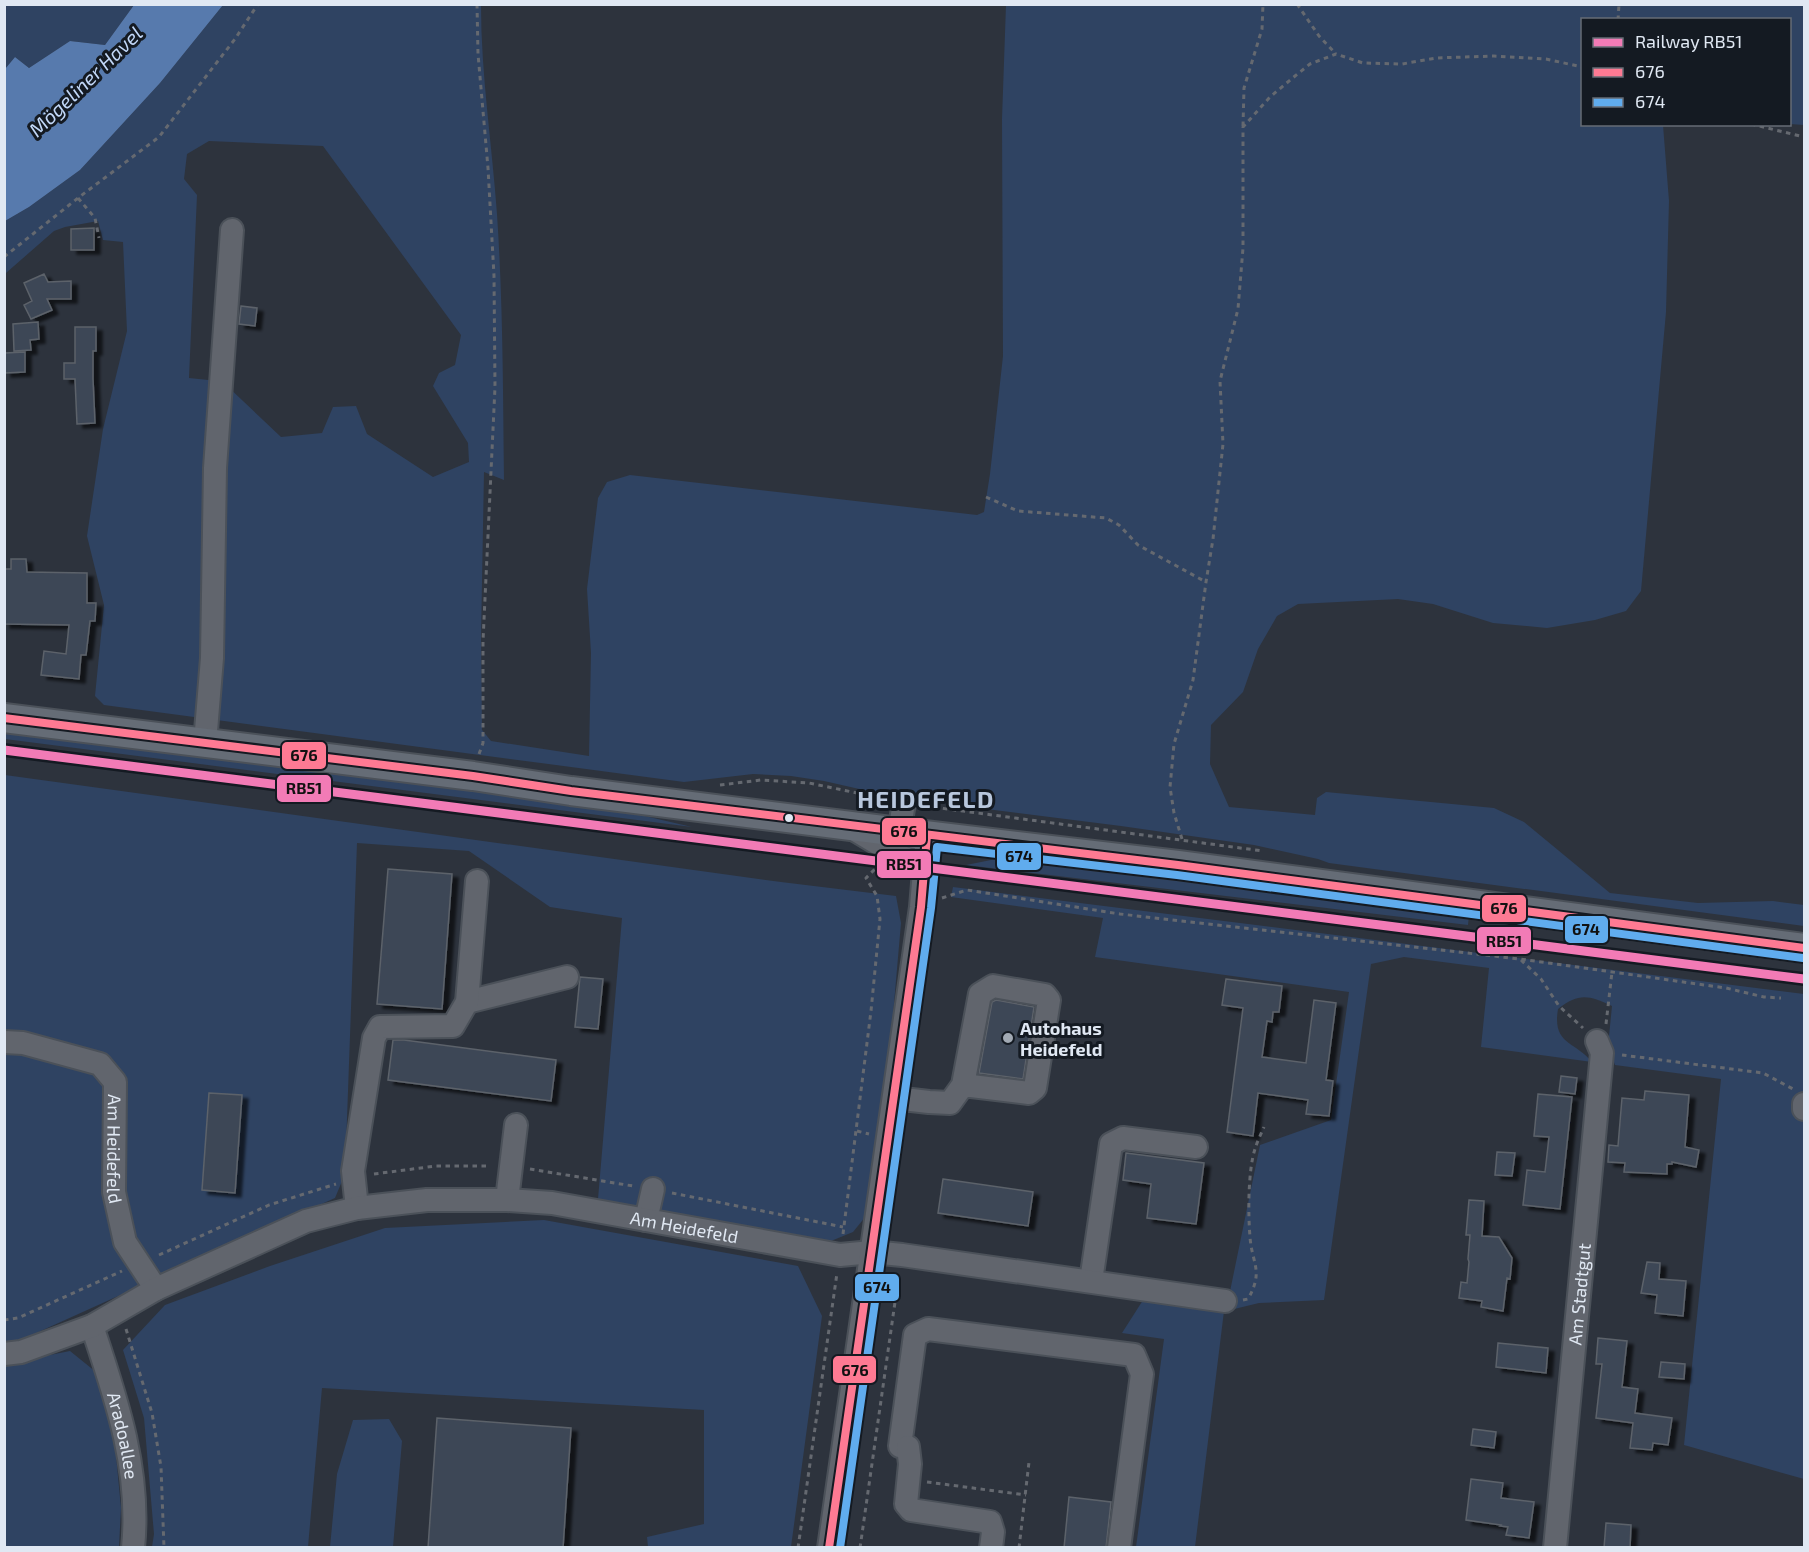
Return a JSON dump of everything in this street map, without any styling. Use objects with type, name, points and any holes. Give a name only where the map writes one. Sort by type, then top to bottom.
[{"type":"main road","points":[[4,718],[848,825],[896,842],[927,835],[1804,948]]},
{"type":"street","points":[[205,743],[212,658],[215,468],[231,230]]},
{"type":"street","points":[[904,803],[896,842],[925,868]]},
{"type":"street","points":[[829,1548],[921,907],[927,835]]},
{"type":"street","points":[[357,1208],[352,1171],[374,1038],[380,1027],[453,1026],[468,1002],[477,882]]},
{"type":"street","points":[[468,1002],[567,977]]},
{"type":"street","points":[[894,1098],[950,1102],[963,1085],[980,994],[993,986],[1045,995],[1049,1000],[1035,1088],[1029,1093],[963,1085]]},
{"type":"street","name":"Am Heidefeld","points":[[4,1042],[23,1043],[100,1064],[115,1082],[114,1192],[125,1242],[156,1289]]},
{"type":"street","name":"Am Stadtgut","points":[[1555,1548],[1600,1047]]},
{"type":"street","points":[[507,1200],[516,1125]]},
{"type":"street","points":[[1091,1281],[1111,1144],[1123,1138],[1196,1147]]},
{"type":"street","points":[[646,1220],[653,1189]]},
{"type":"street","name":"Am Heidefeld","points":[[4,1354],[21,1352],[92,1326],[156,1289],[306,1221],[357,1208],[427,1200],[507,1200],[552,1203],[840,1255],[872,1252],[902,1255],[1225,1301]]},
{"type":"street","name":"Aradoallee","points":[[92,1326],[123,1421],[132,1468],[133,1548]]},
{"type":"street","points":[[991,1548],[993,1532],[990,1522],[911,1510],[906,1504],[910,1464],[904,1447],[915,1335],[928,1329],[1134,1354],[1142,1374],[1119,1548]]},
{"type":"path","points":[[4,257],[159,137],[235,39],[258,4]]},
{"type":"path","points":[[474,776],[476,760],[483,742],[483,641],[495,387],[494,276],[478,54],[477,4]]},
{"type":"path","points":[[1178,866],[1182,840],[1174,813],[1170,787],[1174,744],[1193,680],[1214,539],[1223,444],[1220,381],[1238,309],[1243,248],[1244,88],[1262,29],[1263,4]]},
{"type":"path","points":[[1297,4],[1318,36],[1335,54],[1363,63],[1402,64],[1436,58],[1494,56],[1546,59],[1581,67]]},
{"type":"path","points":[[1243,127],[1270,97],[1310,64],[1335,54]]},
{"type":"path","points":[[1759,126],[1804,137]]},
{"type":"path","points":[[78,198],[95,218],[99,238]]},
{"type":"path","points":[[986,497],[1018,511],[1106,518],[1119,525],[1138,545],[1206,582]]},
{"type":"path","points":[[798,1548],[872,1011],[880,919],[877,896],[866,878],[896,842]]},
{"type":"path","points":[[921,907],[953,893],[967,890],[1120,914],[1520,959],[1726,988],[1764,997],[1780,998]]},
{"type":"path","points":[[1520,959],[1541,979],[1560,1006],[1600,1047],[1763,1073],[1796,1092],[1804,1106]]},
{"type":"path","points":[[1600,1047],[1612,972]]},
{"type":"path","points":[[1225,1301],[1248,1299],[1256,1285],[1256,1266],[1250,1238],[1251,1183],[1255,1150],[1264,1127]]},
{"type":"path","points":[[860,1548],[902,1255]]},
{"type":"path","points":[[121,1311],[152,1413],[161,1467],[164,1548]]},
{"type":"path","points":[[1018,1548],[1029,1462]]},
{"type":"path","points":[[908,1480],[1026,1495]]},
{"type":"shaded area","points":[[5,5],[134,5],[105,45],[70,41],[29,68],[15,57],[5,69]]},
{"type":"shaded area","points":[[223,5],[481,5],[483,57],[499,247],[504,480],[484,472],[482,730],[491,741],[589,756],[591,653],[587,589],[598,498],[607,482],[630,475],[977,515],[984,512],[1003,356],[1002,119],[1006,5],[1804,5],[1804,125],[1791,124],[1791,18],[1581,18],[1581,126],[1663,126],[1669,201],[1666,312],[1641,591],[1626,611],[1595,620],[1547,628],[1493,623],[1433,604],[1398,599],[1298,604],[1277,616],[1258,649],[1243,692],[1211,725],[1210,764],[1229,807],[1315,815],[1317,798],[1326,792],[1494,808],[1524,822],[1610,893],[1698,903],[1773,901],[1804,905],[1804,926],[1329,863],[1254,845],[899,798],[791,776],[753,774],[684,782],[104,705],[95,696],[104,605],[87,536],[103,429],[127,331],[123,242],[103,240],[98,221],[54,231],[6,273],[5,295],[5,221],[29,207],[80,170],[160,83]],"holes":[[[209,141],[323,146],[461,335],[455,365],[439,373],[433,386],[468,443],[469,462],[433,477],[367,434],[356,406],[333,407],[322,433],[281,437],[225,384],[218,381],[189,378],[197,195],[184,179],[187,154]]]},
{"type":"shaded area","points":[[5,730],[619,810],[692,827],[5,739]]},
{"type":"shaded area","points":[[5,775],[896,896],[901,923],[893,1015],[866,1216],[853,1232],[831,1241],[598,1199],[622,918],[550,907],[469,851],[357,843],[345,1174],[335,1198],[23,1339],[5,1342]]},
{"type":"shaded area","points":[[996,859],[1469,915],[1468,925],[966,865]]},
{"type":"shaded area","points":[[953,887],[1804,994],[1804,1479],[1684,1445],[1721,1079],[1615,1065],[1608,1046],[1612,1006],[1584,997],[1572,1000],[1558,1009],[1558,1030],[1566,1041],[1592,1062],[1481,1047],[1489,968],[1404,957],[1371,964],[1324,1300],[1259,1303],[1226,1311],[1260,1145],[1331,1120],[1349,992],[1095,957],[1103,918],[951,897]]},
{"type":"shaded area","points":[[544,1220],[798,1266],[822,1316],[791,1547],[648,1547],[647,1537],[704,1524],[704,1410],[322,1388],[308,1547],[152,1547],[154,1534],[144,1418],[123,1350],[165,1305],[270,1266],[385,1228]]},
{"type":"shaded area","points":[[1145,1297],[1224,1311],[1195,1547],[1136,1547],[1164,1339],[1122,1333]]},
{"type":"shaded area","points":[[70,1351],[96,1372],[114,1434],[121,1508],[119,1547],[5,1547],[4,1364]]},
{"type":"shaded area","points":[[389,1419],[402,1441],[393,1547],[330,1547],[337,1474],[353,1420]]},
{"type":"water","name":"Mögeliner Havel","points":[[134,5],[223,5],[160,83],[80,170],[29,207],[5,221],[5,69],[15,57],[29,68],[70,41],[105,45]]},
{"type":"building","points":[[94,228],[94,250],[71,250],[71,229]]},
{"type":"building","points":[[44,274],[48,282],[71,281],[71,299],[47,299],[52,310],[31,319],[24,305],[32,301],[24,283]]},
{"type":"building","points":[[241,306],[257,308],[255,326],[239,324]]},
{"type":"building","points":[[38,322],[39,339],[30,340],[31,350],[14,351],[13,324]]},
{"type":"building","points":[[75,327],[96,327],[96,351],[93,351],[95,423],[77,424],[75,379],[64,379],[64,363],[75,363]]},
{"type":"building","points":[[25,352],[25,372],[5,373],[5,353]]},
{"type":"building","points":[[11,559],[26,559],[27,572],[87,573],[87,603],[96,603],[95,621],[90,621],[86,655],[81,655],[79,679],[41,675],[44,651],[66,654],[69,625],[4,624],[4,569],[11,569]]},
{"type":"building","points":[[388,869],[452,874],[442,1009],[377,1004]]},
{"type":"building","points":[[580,977],[603,979],[598,1029],[575,1027]]},
{"type":"building","points":[[1226,979],[1282,986],[1279,1012],[1273,1012],[1272,1022],[1267,1021],[1262,1057],[1306,1063],[1314,1000],[1336,1003],[1326,1080],[1333,1081],[1329,1116],[1306,1114],[1308,1100],[1258,1093],[1253,1136],[1227,1132],[1243,1008],[1222,1005]]},
{"type":"building","name":"Autohaus Heidefeld","points":[[996,1000],[1034,1007],[1023,1079],[979,1073],[992,1002]]},
{"type":"building","points":[[393,1040],[556,1060],[551,1101],[388,1080]]},
{"type":"building","points":[[1561,1076],[1577,1078],[1575,1094],[1559,1092]]},
{"type":"building","points":[[1645,1091],[1689,1095],[1685,1147],[1699,1150],[1696,1167],[1672,1162],[1672,1164],[1667,1164],[1667,1174],[1624,1172],[1625,1163],[1608,1162],[1609,1145],[1618,1146],[1622,1098],[1644,1100]]},
{"type":"building","points":[[209,1093],[242,1095],[235,1193],[202,1190]]},
{"type":"building","points":[[1538,1094],[1572,1097],[1560,1209],[1523,1205],[1527,1170],[1545,1172],[1549,1137],[1534,1136]]},
{"type":"building","points":[[1497,1152],[1515,1153],[1512,1176],[1495,1175]]},
{"type":"building","points":[[1126,1153],[1204,1163],[1196,1224],[1147,1218],[1151,1184],[1123,1180]]},
{"type":"building","points":[[943,1179],[1033,1192],[1028,1226],[938,1213]]},
{"type":"building","points":[[1469,1200],[1484,1201],[1482,1236],[1499,1237],[1512,1258],[1503,1311],[1481,1307],[1482,1301],[1459,1298],[1461,1282],[1467,1283],[1470,1235],[1466,1235]]},
{"type":"building","points":[[1647,1262],[1660,1263],[1659,1279],[1686,1281],[1683,1316],[1655,1313],[1657,1295],[1641,1293]]},
{"type":"building","points":[[1598,1338],[1627,1341],[1622,1387],[1638,1389],[1635,1413],[1672,1418],[1668,1445],[1653,1443],[1652,1450],[1630,1448],[1633,1423],[1596,1418],[1602,1364],[1596,1364]]},
{"type":"building","points":[[1498,1343],[1548,1348],[1546,1373],[1496,1367]]},
{"type":"building","points":[[1661,1362],[1685,1364],[1684,1379],[1659,1377]]},
{"type":"building","points":[[437,1418],[571,1428],[563,1548],[428,1548]]},
{"type":"building","points":[[1473,1429],[1496,1432],[1494,1448],[1471,1445]]},
{"type":"building","points":[[1471,1479],[1503,1483],[1501,1498],[1534,1502],[1529,1538],[1506,1535],[1508,1527],[1501,1525],[1466,1520]]},
{"type":"building","points":[[1069,1497],[1111,1502],[1106,1548],[1064,1548]]},
{"type":"building","points":[[1606,1523],[1631,1525],[1630,1548],[1604,1548]]},
{"type":"rail line","name":"RB51","points":[[4,750],[1804,979]]},
{"type":"transit line","name":"676","points":[[4,718],[473,776],[571,791],[1178,865],[1804,948]]},
{"type":"transit line","name":"676","points":[[829,1548],[921,907],[927,835]]},
{"type":"transit line","name":"674","points":[[840,1548],[931,908],[937,847],[1177,875],[1803,958]]},
{"type":"place","name":"Autohaus Heidefeld","points":[[1008,1038]]},
{"type":"district","name":"HEIDEFELD","points":[[926,798]]}]
